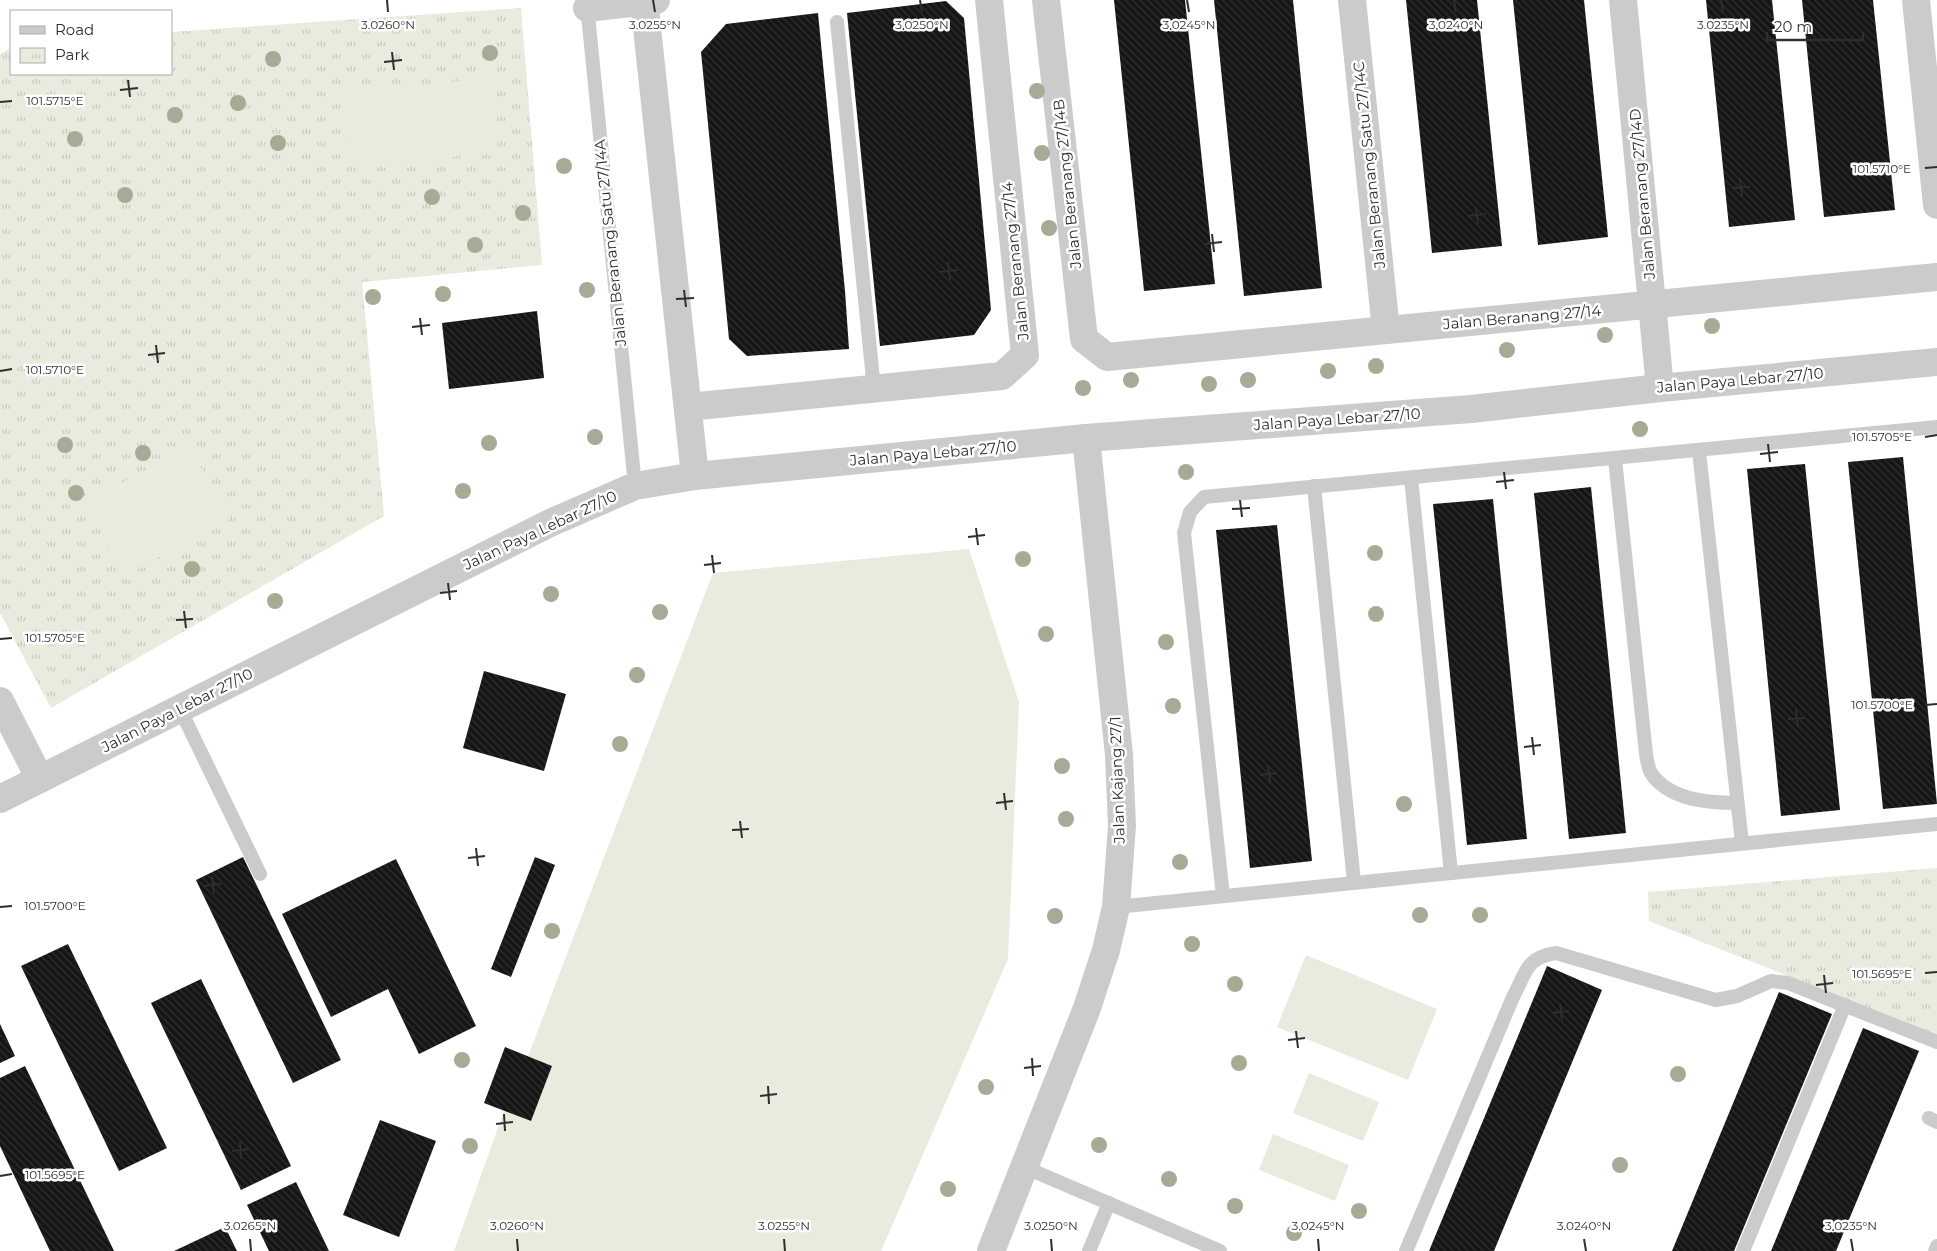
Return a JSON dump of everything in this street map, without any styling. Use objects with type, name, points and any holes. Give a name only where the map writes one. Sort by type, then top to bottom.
[{"type":"street","points":[[587,4],[648,0],[696,476]]},
{"type":"street","name":"Jalan Beranang 27/14","points":[[688,407],[1002,376],[1025,355],[989,0]]},
{"type":"street","name":"Jalan Beranang 27/14B","points":[[1046,0],[1084,339],[1108,357]]},
{"type":"street","name":"Jalan Beranang Satu 27/14C","points":[[1352,0],[1386,330]]},
{"type":"street","name":"Jalan Beranang 27/14D","points":[[1623,0],[1660,388]]},
{"type":"street","points":[[1916,0],[1937,205]]},
{"type":"street","name":"Jalan Beranang 27/14","points":[[1108,357],[1937,278]]},
{"type":"street","name":"Jalan Paya Lebar 27/10","points":[[0,799],[550,523],[635,486],[696,476],[1086,438],[1471,409],[1660,388],[1937,362]]},
{"type":"street","name":"Jalan Kajang 27/1","points":[[991,1251],[1087,1008],[1106,950],[1116,907],[1122,826],[1119,755],[1086,438]]},
{"type":"street","points":[[0,701],[40,779]]},
{"type":"lane","name":"Jalan Beranang Satu 27/14A","points":[[587,4],[635,486]]},
{"type":"lane","points":[[837,22],[874,389]]},
{"type":"lane","points":[[1223,896],[1184,533],[1190,512],[1204,497],[1937,427]]},
{"type":"lane","points":[[1699,451],[1742,843]]},
{"type":"lane","points":[[1615,459],[1645,744],[1650,772],[1661,785],[1689,798],[1709,803],[1737,802]]},
{"type":"lane","points":[[1411,478],[1451,873]]},
{"type":"lane","points":[[1314,486],[1354,882]]},
{"type":"lane","points":[[180,709],[260,874]]},
{"type":"lane","points":[[1116,907],[1937,824]]},
{"type":"lane","points":[[1406,1251],[1513,997],[1532,960],[1542,955],[1556,953],[1716,1000],[1737,996],[1771,981],[1788,983],[1937,1042]]},
{"type":"lane","points":[[1743,1251],[1844,1005]]},
{"type":"lane","points":[[1024,1167],[1217,1250]]},
{"type":"lane","points":[[1089,1251],[1109,1204]]},
{"type":"lane","points":[[1935,1251],[1937,1246]]},
{"type":"green space","points":[[521,8],[542,265],[362,282],[384,516],[51,708],[0,613],[0,54],[10,49],[10,75],[172,75],[172,32]]},
{"type":"green space","points":[[490,78],[498,152],[350,167],[342,92]]},
{"type":"green space","points":[[189,446],[229,519],[125,576],[85,503]]},
{"type":"green space","points":[[969,549],[1019,702],[1008,959],[881,1251],[454,1251],[504,1111],[531,1121],[552,1066],[528,1056],[713,573]]},
{"type":"green space","points":[[1937,868],[1937,1035],[1649,921],[1648,892]]},
{"type":"green space","points":[[1306,955],[1437,1009],[1408,1080],[1277,1027]]},
{"type":"green space","points":[[1309,1073],[1379,1102],[1363,1141],[1293,1113]]},
{"type":"green space","points":[[1273,1134],[1349,1165],[1335,1201],[1259,1170]]},
{"type":"building","points":[[1114,0],[1185,0],[1215,284],[1144,291]]},
{"type":"building","points":[[1214,0],[1293,0],[1322,288],[1244,296]]},
{"type":"building","points":[[1406,0],[1477,0],[1502,246],[1432,253]]},
{"type":"building","points":[[1513,0],[1584,0],[1608,237],[1538,245]]},
{"type":"building","points":[[1706,0],[1772,0],[1795,220],[1729,227]]},
{"type":"building","points":[[1802,0],[1873,0],[1895,210],[1824,217]]},
{"type":"building","points":[[946,1],[964,18],[991,310],[974,335],[880,346],[847,13]]},
{"type":"building","points":[[818,13],[849,349],[747,356],[729,339],[701,52],[726,24]]},
{"type":"building","points":[[537,311],[544,378],[449,389],[442,323]]},
{"type":"building","points":[[1903,457],[1937,804],[1883,809],[1848,462]]},
{"type":"building","points":[[1805,464],[1840,810],[1781,816],[1747,469]]},
{"type":"building","points":[[1591,487],[1626,833],[1569,839],[1534,493]]},
{"type":"building","points":[[1493,499],[1527,839],[1467,845],[1433,504]]},
{"type":"building","points":[[1277,525],[1312,861],[1250,868],[1216,530]]},
{"type":"building","points":[[484,671],[566,694],[544,771],[463,748]]},
{"type":"building","points":[[243,857],[341,1060],[293,1083],[196,880]]},
{"type":"building","points":[[535,857],[555,865],[511,977],[491,969]]},
{"type":"building","points":[[396,859],[476,1026],[419,1054],[388,989],[331,1017],[282,914]]},
{"type":"building","points":[[68,944],[167,1148],[119,1171],[21,966]]},
{"type":"building","points":[[1547,966],[1602,990],[1494,1251],[1429,1251]]},
{"type":"building","points":[[201,979],[291,1166],[241,1190],[151,1003]]},
{"type":"building","points":[[1779,992],[1832,1014],[1734,1251],[1672,1251]]},
{"type":"building","points":[[0,1024],[15,1056],[0,1063]]},
{"type":"building","points":[[1863,1028],[1919,1051],[1836,1251],[1771,1251]]},
{"type":"building","points":[[505,1047],[552,1066],[531,1121],[484,1103]]},
{"type":"building","points":[[25,1066],[114,1251],[50,1251],[0,1146],[0,1078]]},
{"type":"building","points":[[380,1120],[436,1141],[399,1237],[343,1215]]},
{"type":"building","points":[[296,1182],[329,1251],[269,1251],[247,1205]]},
{"type":"building","points":[[225,1227],[237,1251],[174,1251]]}]
